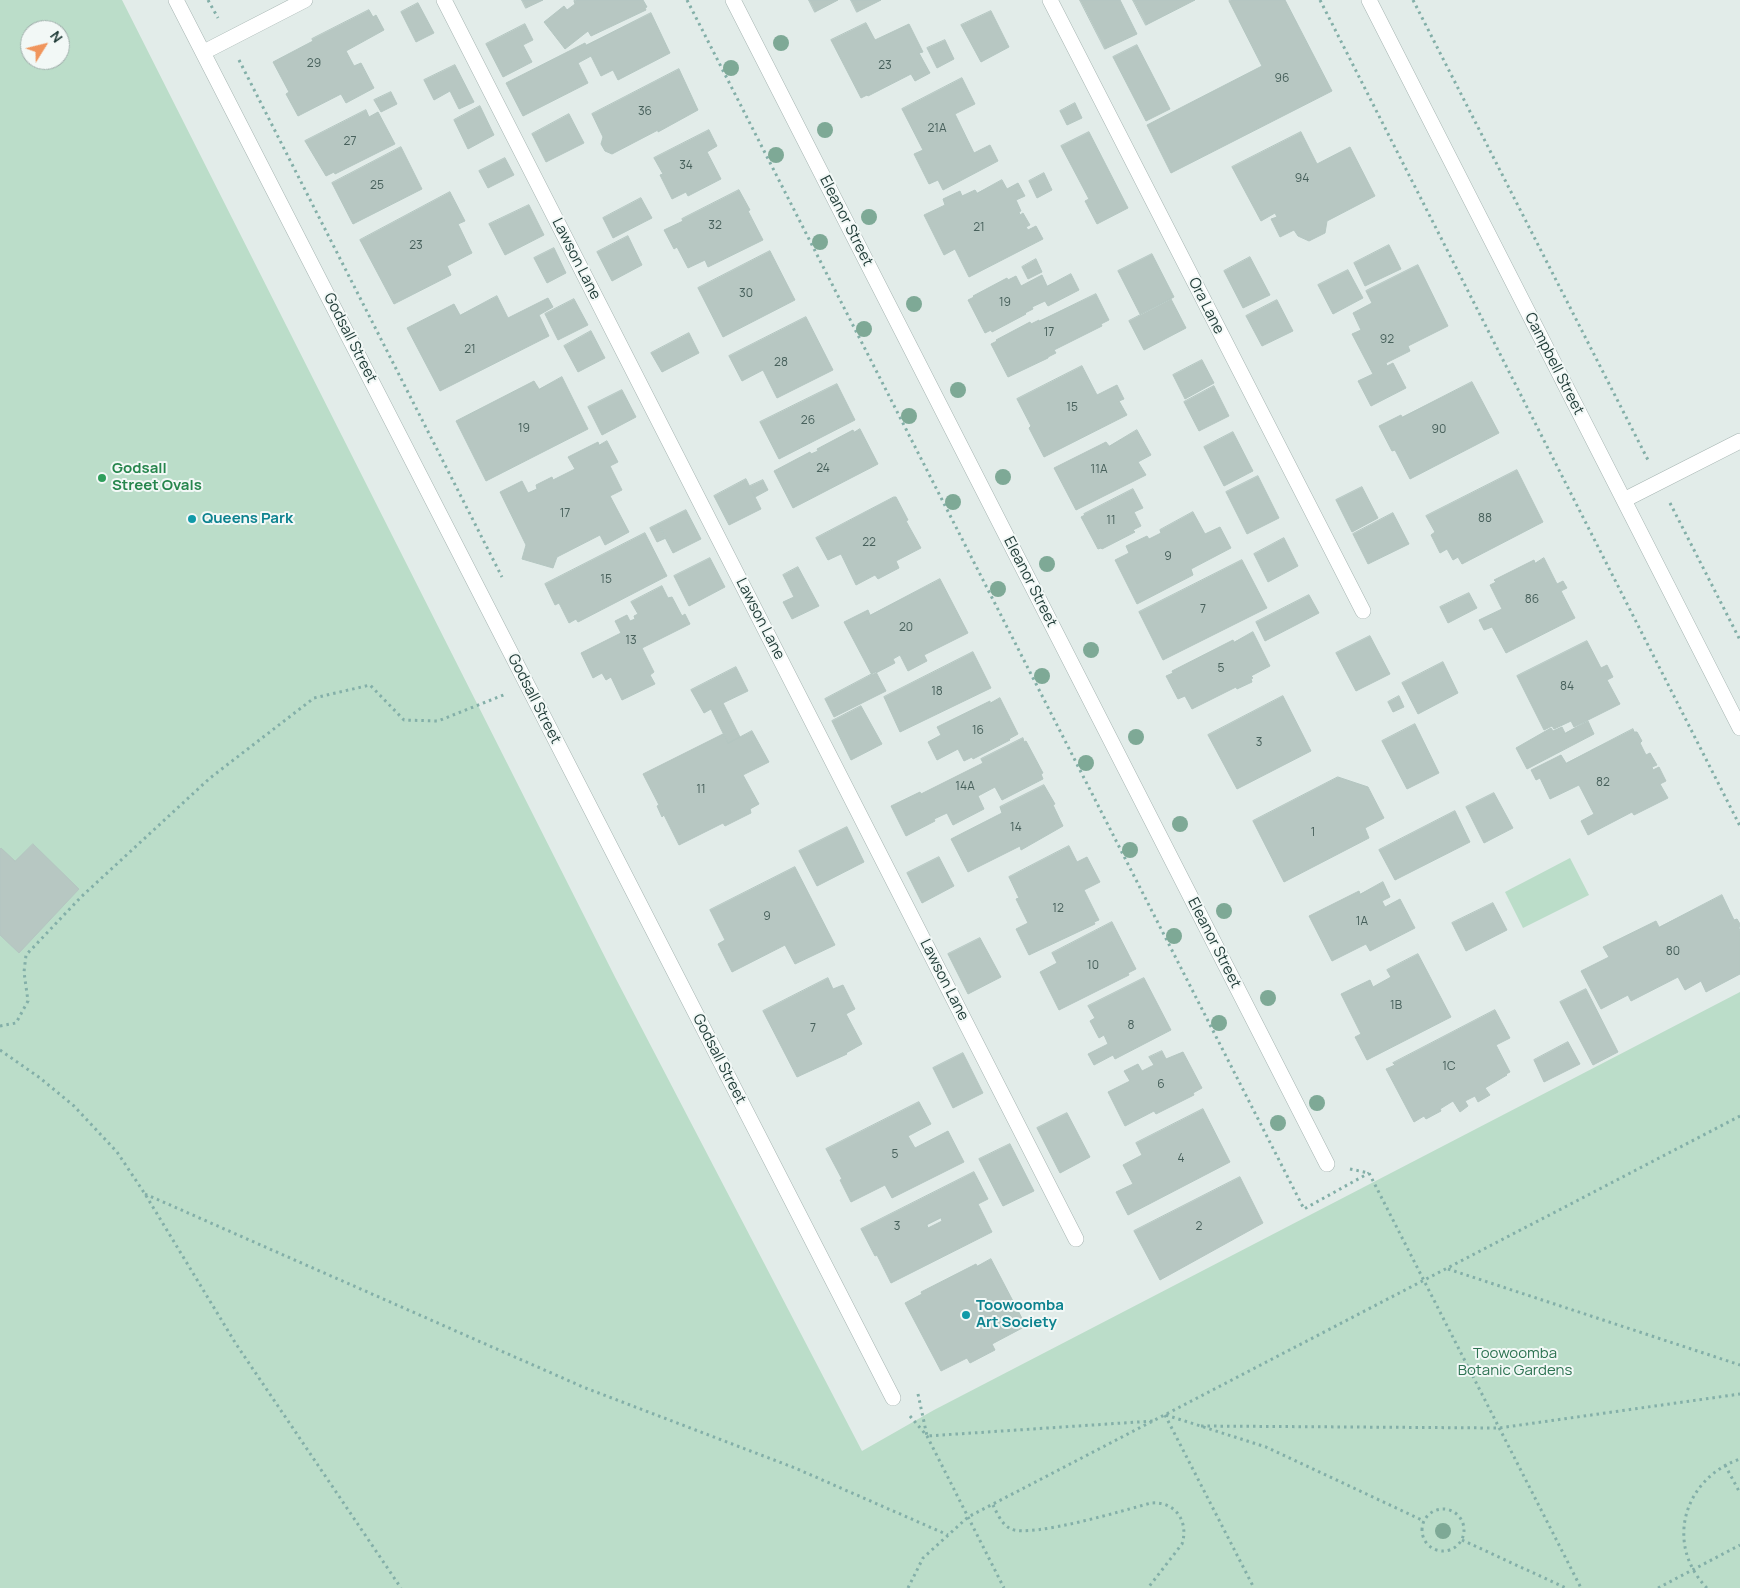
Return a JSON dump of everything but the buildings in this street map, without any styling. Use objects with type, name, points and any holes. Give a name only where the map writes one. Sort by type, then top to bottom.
[{"type":"street","name":"Godsall Street","points":[[176,0],[893,1398]]},
{"type":"street","points":[[204,52],[305,0]]},
{"type":"street","name":"Lawson Lane","points":[[444,0],[1076,1239]]},
{"type":"street","name":"Eleanor Street","points":[[733,0],[1327,1164]]},
{"type":"street","name":"Ora Lane","points":[[1050,0],[1363,611]]},
{"type":"street","name":"Campbell Street","points":[[1368,0],[1740,728]]},
{"type":"street","points":[[1624,500],[1740,441]]},
{"type":"path","points":[[687,0],[1304,1209],[1369,1174]]},
{"type":"path","points":[[1320,0],[1740,826]]},
{"type":"path","points":[[1413,0],[1740,640]]},
{"type":"path","points":[[0,1026],[16,1023],[28,1001],[24,972],[26,955],[81,897],[210,778],[314,698],[370,685],[404,720],[438,721],[528,686]]},
{"type":"path","points":[[0,1050],[40,1078],[74,1106],[117,1152],[145,1194],[236,1344],[401,1588]]},
{"type":"path","points":[[908,1588],[923,1558],[968,1517],[1740,1116]]},
{"type":"path","points":[[1327,1164],[1369,1174],[1581,1588]]},
{"type":"path","points":[[145,1194],[583,1387],[795,1468],[948,1535]]},
{"type":"path","points":[[1447,1268],[1740,1365]]},
{"type":"path","points":[[1201,1426],[1499,1428],[1740,1394]]},
{"type":"path","points":[[919,1395],[927,1436]]},
{"type":"path","points":[[893,1398],[927,1436],[1004,1588]]},
{"type":"path","points":[[1165,1415],[1266,1447],[1424,1521]]},
{"type":"path","points":[[1165,1415],[1254,1588]]},
{"type":"path","points":[[927,1436],[1153,1421]]},
{"type":"path","points":[[1707,1588],[1693,1570],[1687,1556],[1684,1541],[1684,1525],[1687,1510],[1693,1496],[1713,1473],[1725,1464],[1740,1459]]},
{"type":"path","points":[[1725,1464],[1740,1493]]},
{"type":"path","points":[[993,1505],[1004,1523],[1011,1529],[1024,1531],[1049,1528],[1151,1503],[1166,1504],[1175,1510],[1182,1520],[1185,1529],[1184,1537],[1182,1544],[1148,1588]]},
{"type":"path","points":[[1437,1510],[1450,1511],[1461,1520],[1463,1526],[1462,1540],[1452,1549],[1438,1551],[1432,1548],[1426,1544],[1423,1538],[1424,1521],[1431,1513],[1437,1510]]},
{"type":"path","points":[[1462,1540],[1566,1588]]},
{"type":"path","points":[[1658,1588],[1740,1545]]},
{"type":"green space","name":"Queens Park","points":[[0,0],[122,0],[616,979],[862,1451],[934,1410],[1740,992],[1740,1588],[0,1588]]},
{"type":"green space","points":[[1570,858],[1589,895],[1523,928],[1505,892]]},
{"type":"place","name":"Godsall Street Ovals","points":[[102,478]]},
{"type":"place","name":"Queens Park","points":[[192,519]]},
{"type":"place","name":"Toowoomba Art Society","points":[[966,1315]]},
{"type":"park label","name":"Toowoomba Botanic Gardens","points":[[1515,1362]]}]
